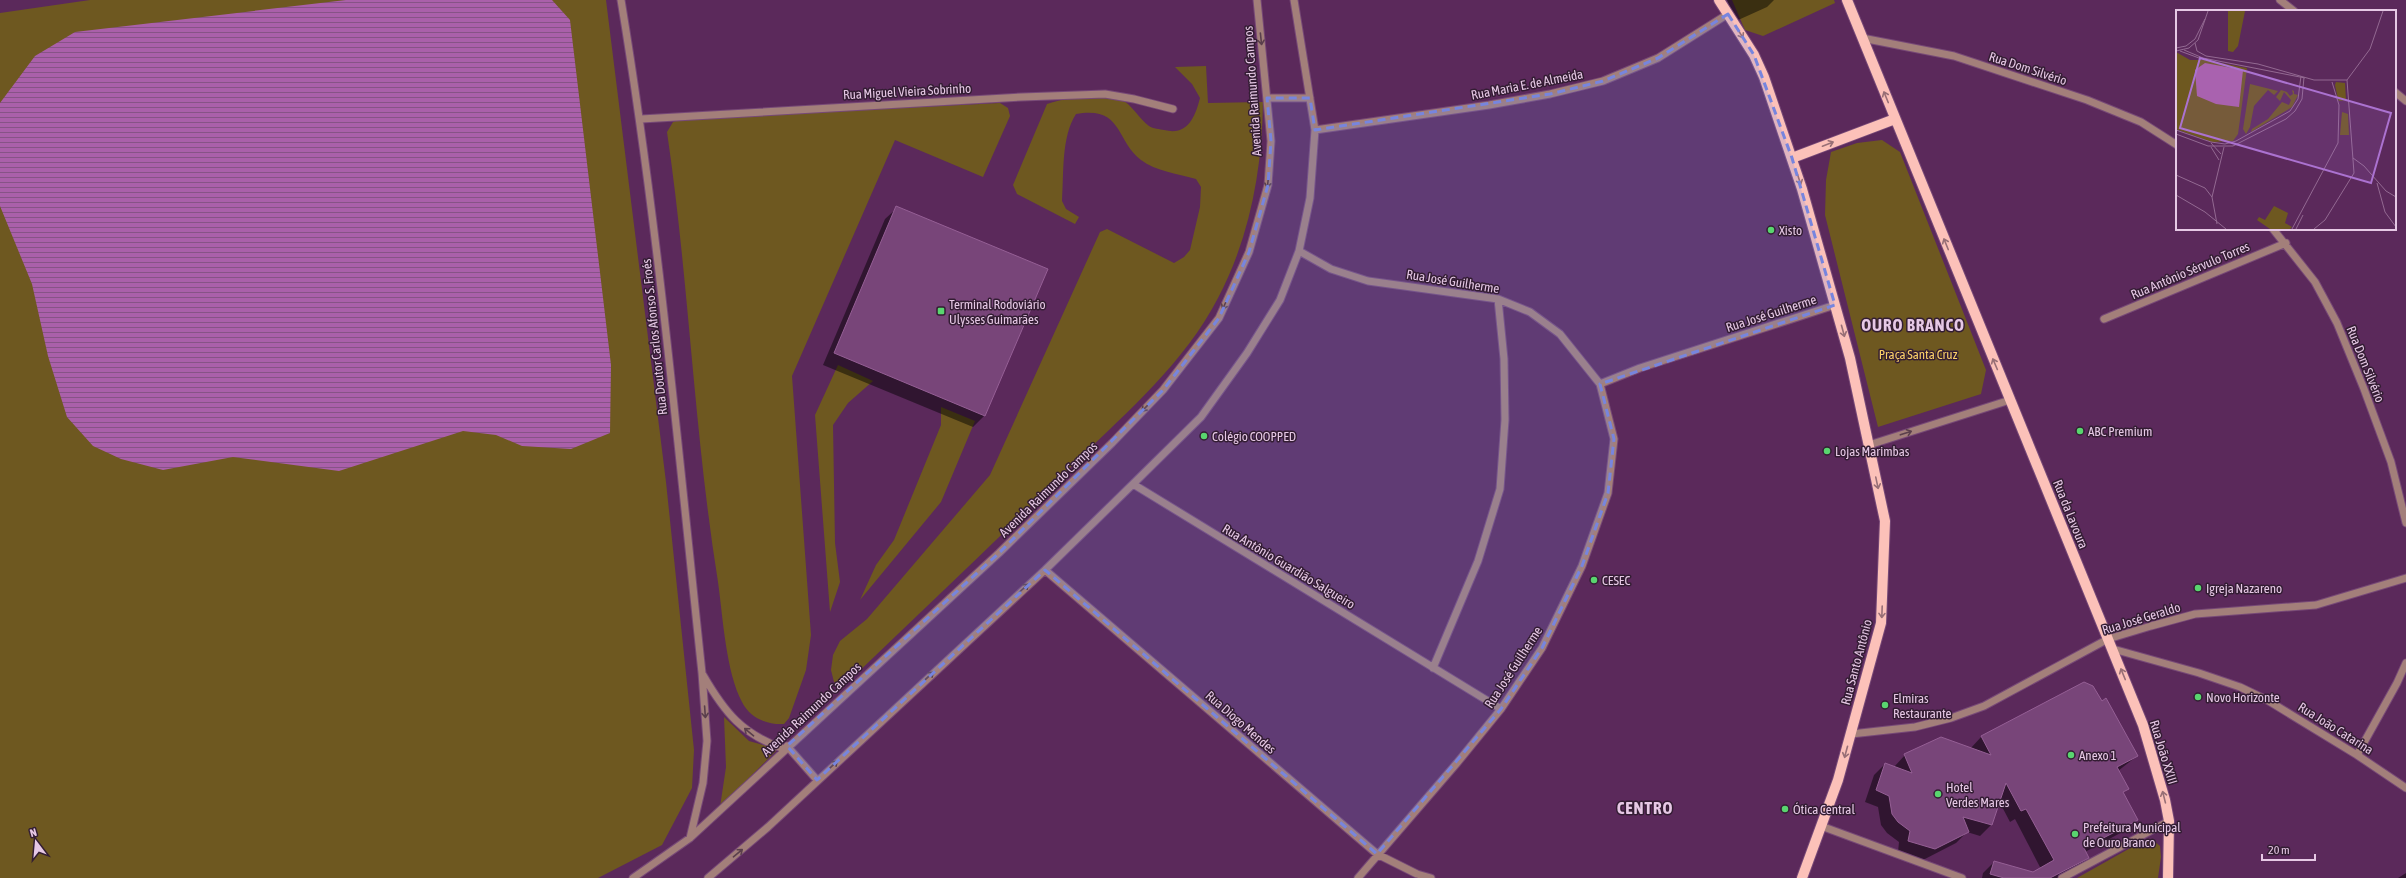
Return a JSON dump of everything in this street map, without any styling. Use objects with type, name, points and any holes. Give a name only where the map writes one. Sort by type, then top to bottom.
[{"type":"main road","points":[[1719,0],[1754,55],[1764,77],[1792,158],[1835,305],[1869,445]]},
{"type":"main road","points":[[1847,0],[2010,400]]},
{"type":"main road","points":[[1792,158],[1895,119]]},
{"type":"main road","name":"Rua da Lavoura","points":[[2010,400],[2108,639]]},
{"type":"main road","name":"Rua Santo Antônio","points":[[1802,878],[1838,780],[1881,623],[1885,521],[1869,445]]},
{"type":"main road","name":"Rua João XXIII","points":[[2108,639],[2143,725],[2165,800],[2169,821],[2168,878]]},
{"type":"street","name":"Rua Doutor Carlos Afonso S. Froés","points":[[621,0],[641,120],[702,673],[706,741],[703,783],[690,838]]},
{"type":"street","name":"Avenida Raimundo Campos","points":[[633,878],[690,838],[786,747],[999,553],[1112,443],[1163,390],[1219,318],[1249,252],[1268,185],[1271,141],[1257,0]]},
{"type":"street","points":[[708,878],[768,827],[1045,570],[1200,417],[1242,359],[1280,300],[1299,251],[1310,198],[1315,130],[1294,0]]},
{"type":"street","points":[[2280,0],[2293,10]]},
{"type":"street","name":"Rua Maria E. de Almeida","points":[[1315,130],[1489,105],[1550,94],[1603,81],[1658,58],[1728,14]]},
{"type":"street","name":"Rua Dom Silvério","points":[[1862,38],[1954,56],[2087,100],[2141,122],[2176,144]]},
{"type":"street","points":[[2396,93],[2406,101]]},
{"type":"street","name":"Rua Miguel Vieira Sobrinho","points":[[641,120],[1014,97],[1105,94],[1134,98],[1173,109]]},
{"type":"street","points":[[1267,98],[1310,98]]},
{"type":"street","name":"Rua Dom Silvério","points":[[2274,230],[2286,243],[2315,282],[2337,323],[2364,388],[2391,462],[2406,523]]},
{"type":"street","name":"Rua Antônio Sérvulo Torres","points":[[2104,319],[2286,243]]},
{"type":"street","name":"Rua José Guilherme","points":[[1299,251],[1331,269],[1368,281],[1498,299],[1530,312],[1560,334],[1600,384],[1614,439],[1608,493],[1582,566],[1545,641],[1501,709],[1458,763],[1377,854],[1358,878]]},
{"type":"street","points":[[1433,668],[1478,561],[1500,489],[1505,420],[1504,367],[1498,299]]},
{"type":"street","name":"Rua José Guilherme","points":[[1600,384],[1640,368],[1835,305]]},
{"type":"street","points":[[1869,445],[2010,400]]},
{"type":"street","name":"Rua Antônio Guardião Salgueiro","points":[[1133,484],[1501,709]]},
{"type":"street","name":"Rua Diogo Mendes","points":[[1045,570],[1377,854],[1417,874],[1431,878]]},
{"type":"street","name":"Rua José Geraldo","points":[[1851,734],[1915,727],[1951,718],[1984,706],[2108,639],[2195,614],[2316,605],[2406,578]]},
{"type":"street","name":"Rua João Catarina","points":[[2113,649],[2199,673],[2240,687],[2268,700],[2357,755],[2406,788]]},
{"type":"street","points":[[2357,755],[2397,683],[2406,663]]},
{"type":"street","points":[[702,673],[720,704],[752,735],[786,747],[817,780]]},
{"type":"street","points":[[2062,878],[2169,821]]},
{"type":"street","points":[[1821,826],[1962,878]]},
{"type":"highlighted area","points":[[1728,14],[1754,55],[1792,158],[1835,305],[1600,384],[1614,439],[1608,493],[1582,566],[1542,648],[1501,709],[1377,854],[1045,570],[817,780],[787,746],[999,553],[1163,390],[1219,318],[1249,252],[1268,185],[1271,141],[1267,98],[1310,98],[1315,130],[1550,94],[1603,81],[1658,58]]},
{"type":"green space","points":[[90,0],[606,0],[666,482],[694,750],[692,788],[662,845],[598,878],[0,878],[0,13]]},
{"type":"green space","points":[[1732,0],[1834,0],[1835,3],[1763,36],[1745,30]]},
{"type":"green space","points":[[1206,66],[1208,103],[1263,102],[1257,178],[1246,227],[1229,275],[1205,321],[1173,364],[1136,404],[850,680],[840,686],[834,682],[831,670],[833,655],[840,641],[867,619],[990,475],[1100,232],[1107,229],[1174,263],[1184,257],[1190,250],[1200,207],[1201,187],[1196,179],[1160,170],[1141,160],[1126,143],[1116,126],[1102,115],[1091,113],[1076,114],[1071,123],[1068,134],[1064,156],[1062,201],[1066,209],[1079,217],[1075,224],[1017,194],[1013,185],[1047,104],[1084,96],[1094,95],[1113,97],[1128,104],[1145,123],[1151,127],[1172,131],[1179,130],[1185,128],[1193,118],[1200,98],[1192,84],[1175,67]]},
{"type":"green space","points":[[1000,103],[1008,108],[1010,116],[983,177],[895,140],[792,376],[811,635],[806,670],[789,718],[784,724],[765,722],[754,716],[745,708],[742,702],[732,676],[726,644],[703,470],[681,244],[667,132],[673,122],[681,119]]},
{"type":"green space","name":"Praça Santa Cruz","points":[[1882,140],[1900,152],[1986,370],[1981,394],[1878,427],[1825,215],[1826,180],[1831,152],[1857,143]]},
{"type":"green space","points":[[838,365],[873,381],[848,403],[833,425],[835,543],[840,582],[830,612],[815,415]]},
{"type":"green space","points":[[941,407],[975,421],[941,502],[860,600],[876,565],[894,540],[941,425]]},
{"type":"green space","points":[[724,717],[749,741],[778,749],[720,807],[726,767]]},
{"type":"green space","points":[[2153,840],[2160,846],[2161,857],[2158,878],[2077,878],[2141,842]]},
{"type":"shaded area","points":[[346,0],[552,0],[570,20],[611,365],[610,433],[571,449],[522,446],[496,435],[463,431],[339,471],[233,457],[163,470],[121,459],[93,446],[67,417],[48,356],[32,284],[0,206],[0,103],[35,56],[75,32]]},
{"type":"building","name":"Terminal Rodoviário Ulysses Guimarães","points":[[896,206],[1048,269],[985,416],[834,353]]},
{"type":"building","points":[[2084,682],[2093,686],[2102,701],[2106,698],[2138,756],[2117,767],[2129,789],[2123,792],[2138,820],[2084,848],[2089,858],[2050,878],[2004,878],[1990,874],[1994,861],[2033,872],[2054,860],[2026,809],[2021,811],[2006,783],[1992,825],[1963,817],[1969,832],[1935,849],[1908,841],[1910,831],[1898,822],[1892,814],[1889,796],[1876,790],[1885,763],[1912,773],[1904,754],[1941,737],[1991,755],[1981,736]]},
{"type":"place","name":"Xisto","points":[[1771,230]]},
{"type":"place","name":"Terminal Rodoviário Ulysses Guimarães","points":[[941,311]]},
{"type":"place","name":"ABC Premium","points":[[2080,431]]},
{"type":"place","name":"Colégio COOPPED","points":[[1204,436]]},
{"type":"place","name":"Lojas Marimbas","points":[[1827,451]]},
{"type":"place","name":"CESEC","points":[[1594,580]]},
{"type":"place","name":"Igreja Nazareno","points":[[2198,588]]},
{"type":"place","name":"Novo Horizonte","points":[[2198,697]]},
{"type":"place","name":"Elmiras Restaurante","points":[[1885,705]]},
{"type":"place","name":"Anexo 1","points":[[2071,755]]},
{"type":"place","name":"Hotel Verdes Mares","points":[[1938,794]]},
{"type":"place","name":"Ótica Central","points":[[1785,809]]},
{"type":"place","name":"Prefeitura Municipal de Ouro Branco","points":[[2075,834]]},
{"type":"district","name":"OURO BRANCO","points":[[1913,325]]},
{"type":"district","name":"CENTRO","points":[[1645,808]]}]
